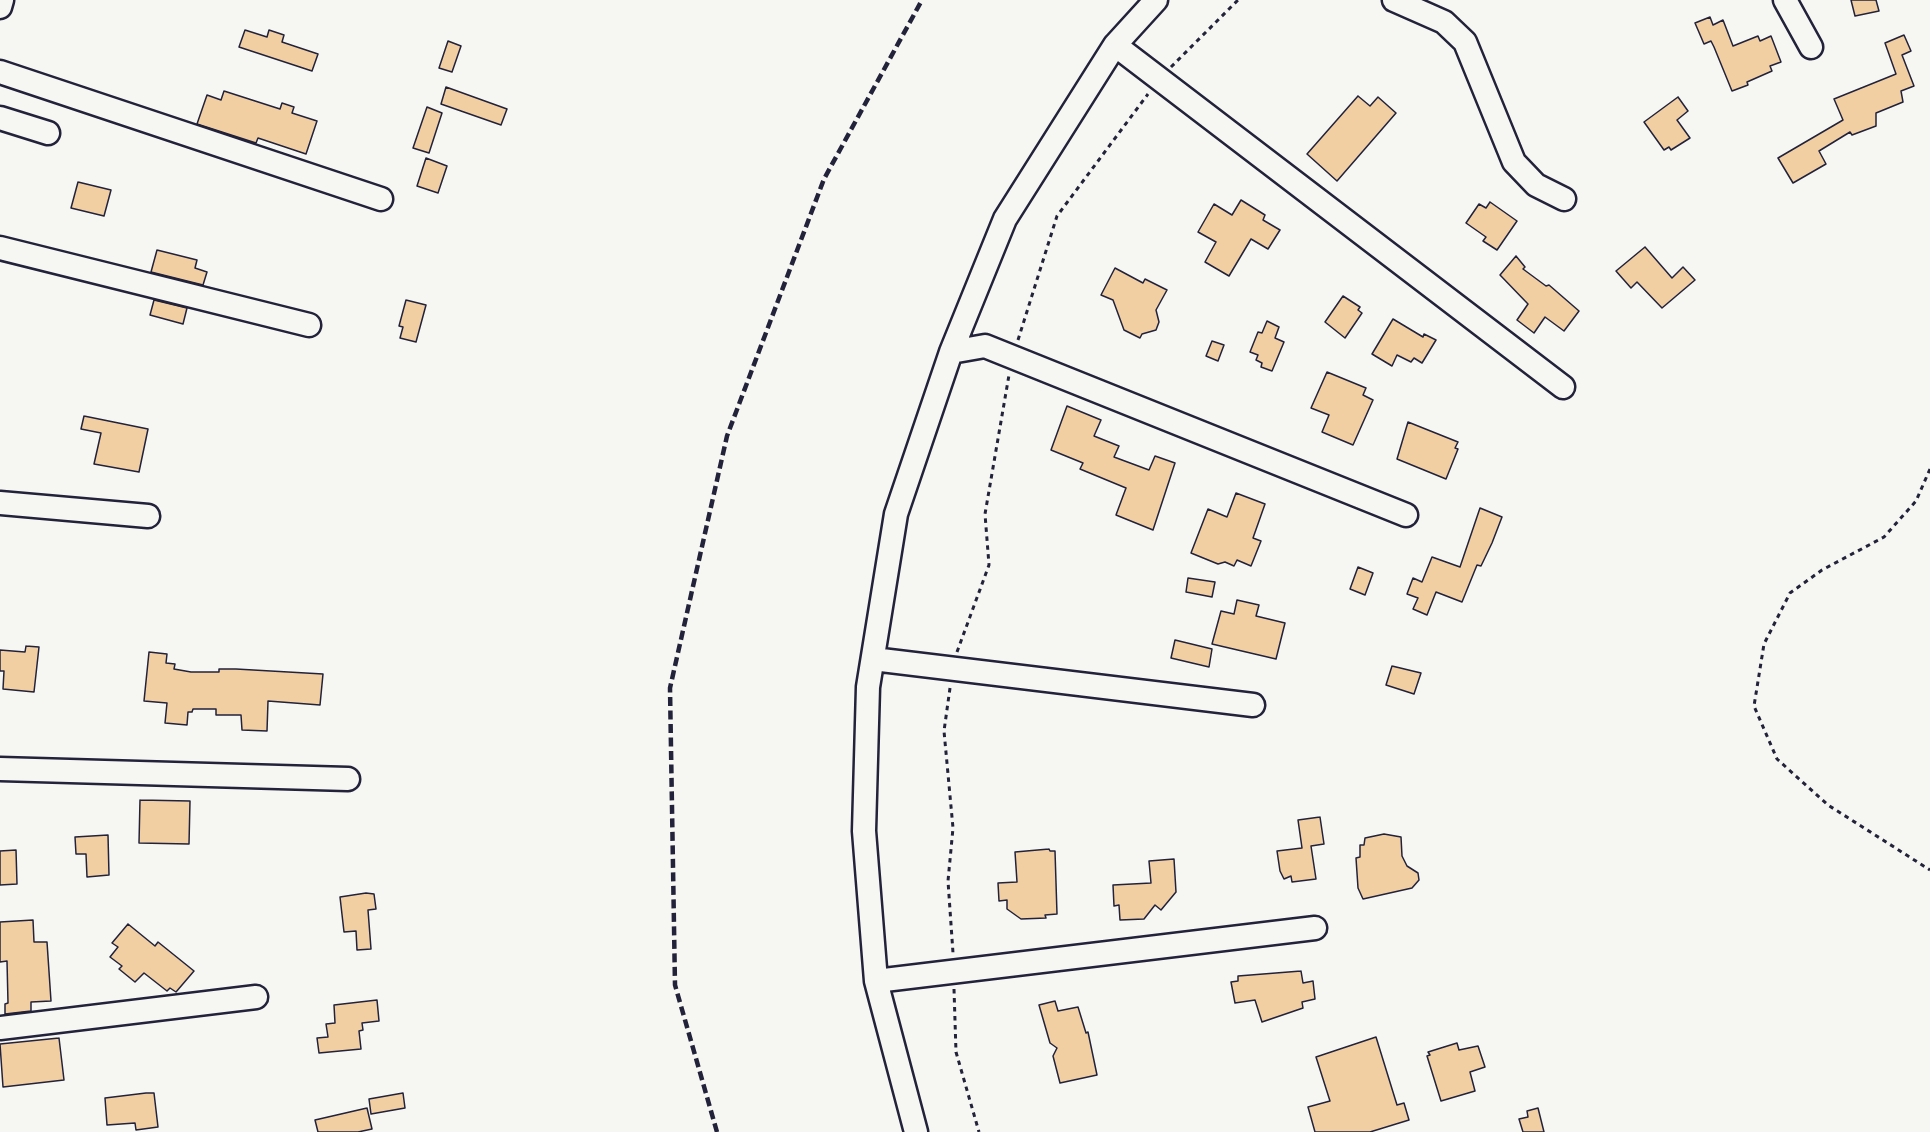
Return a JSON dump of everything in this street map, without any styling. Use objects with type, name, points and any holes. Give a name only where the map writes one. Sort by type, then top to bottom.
[{"type":"street","points":[[0,7],[2,0]]},
{"type":"street","points":[[916,1132],[876,981],[864,831],[868,687],[896,514],[951,352],[1005,219],[1115,45],[1156,0]]},
{"type":"street","points":[[1394,0],[1444,22],[1465,42],[1514,162],[1536,185],[1564,199]]},
{"type":"street","points":[[1785,0],[1811,47]]},
{"type":"street","points":[[1115,45],[1563,387]]},
{"type":"street","points":[[0,72],[381,199]]},
{"type":"street","points":[[0,118],[48,133]]},
{"type":"street","points":[[0,248],[309,325]]},
{"type":"street","points":[[965,316],[985,346]]},
{"type":"street","points":[[951,352],[985,346],[1406,516]]},
{"type":"street","points":[[0,503],[148,516]]},
{"type":"street","points":[[873,659],[1253,705]]},
{"type":"street","points":[[0,769],[348,779]]},
{"type":"street","points":[[876,981],[1315,928]]},
{"type":"street","points":[[0,1028],[256,997]]},
{"type":"path","points":[[979,1132],[956,1052],[948,881],[953,828],[944,732],[954,668],[989,565],[985,514],[1012,357],[1057,216],[1159,79],[1238,0]]},
{"type":"path","points":[[1930,469],[1916,501],[1884,537],[1822,570],[1790,592],[1764,644],[1754,706],[1777,759],[1828,805],[1930,870]]},
{"type":"building","points":[[1851,0],[1876,0],[1879,11],[1855,16]]},
{"type":"building","points":[[1710,17],[1713,25],[1723,20],[1733,46],[1758,36],[1760,41],[1771,36],[1781,62],[1770,66],[1772,71],[1732,91],[1711,41],[1704,44],[1695,23]]},
{"type":"building","points":[[245,30],[267,37],[269,30],[284,35],[282,42],[318,54],[312,71],[239,47]]},
{"type":"building","points":[[1904,35],[1911,51],[1902,55],[1914,86],[1901,91],[1903,102],[1876,113],[1876,126],[1852,135],[1850,132],[1819,151],[1826,164],[1793,183],[1778,158],[1843,120],[1834,99],[1896,74],[1885,43]]},
{"type":"building","points":[[448,41],[461,46],[452,72],[439,68]]},
{"type":"building","points":[[446,87],[507,109],[501,125],[441,104]]},
{"type":"building","points":[[224,91],[280,109],[282,103],[294,107],[292,113],[317,121],[306,154],[258,138],[256,143],[197,124],[207,95],[221,100]]},
{"type":"building","points":[[1358,96],[1370,106],[1378,97],[1396,113],[1337,181],[1307,154]]},
{"type":"building","points":[[1678,97],[1688,111],[1677,120],[1690,138],[1671,150],[1669,147],[1664,150],[1644,122]]},
{"type":"building","points":[[427,107],[442,113],[429,153],[413,148]]},
{"type":"building","points":[[426,158],[447,166],[438,193],[417,186]]},
{"type":"building","points":[[78,182],[111,190],[104,216],[71,208]]},
{"type":"building","points":[[1241,200],[1265,215],[1263,220],[1280,230],[1268,249],[1251,239],[1229,276],[1205,262],[1216,242],[1198,232],[1214,204],[1232,215]]},
{"type":"building","points":[[1490,202],[1517,221],[1497,250],[1483,241],[1486,237],[1466,223],[1479,204],[1486,208]]},
{"type":"building","points":[[1645,247],[1672,278],[1683,267],[1695,280],[1662,308],[1637,282],[1631,288],[1616,271]]},
{"type":"building","points":[[157,250],[197,260],[195,268],[207,272],[203,285],[151,272]]},
{"type":"building","points":[[1516,256],[1525,267],[1523,269],[1546,286],[1549,285],[1579,311],[1564,331],[1545,317],[1534,333],[1517,320],[1528,304],[1500,275]]},
{"type":"building","points":[[1115,268],[1143,283],[1145,279],[1167,290],[1156,310],[1159,322],[1156,330],[1142,334],[1140,338],[1124,330],[1113,300],[1101,295]]},
{"type":"building","points":[[1343,296],[1360,307],[1358,310],[1362,313],[1345,338],[1325,322]]},
{"type":"building","points":[[154,300],[187,308],[183,324],[150,315]]},
{"type":"building","points":[[406,300],[426,305],[416,342],[400,338],[403,327],[399,326]]},
{"type":"building","points":[[1393,319],[1423,337],[1424,334],[1436,340],[1422,363],[1414,358],[1411,362],[1397,355],[1392,366],[1372,354]]},
{"type":"building","points":[[1267,321],[1279,327],[1275,338],[1284,342],[1272,371],[1261,367],[1262,363],[1256,360],[1258,355],[1250,352],[1258,332],[1262,333]]},
{"type":"building","points":[[1212,341],[1224,345],[1218,361],[1206,356]]},
{"type":"building","points":[[1327,372],[1366,388],[1363,395],[1373,400],[1353,445],[1322,432],[1329,415],[1311,408]]},
{"type":"building","points":[[1067,406],[1101,420],[1094,436],[1119,446],[1114,457],[1149,470],[1155,456],[1175,463],[1153,530],[1116,515],[1126,488],[1080,469],[1083,463],[1051,450]]},
{"type":"building","points":[[84,416],[148,429],[139,472],[94,464],[101,433],[81,429]]},
{"type":"building","points":[[1408,422],[1458,442],[1455,448],[1458,449],[1446,479],[1397,459]]},
{"type":"building","points":[[1236,493],[1265,504],[1253,538],[1261,541],[1251,566],[1237,560],[1234,566],[1225,562],[1218,564],[1191,553],[1208,509],[1227,517]]},
{"type":"building","points":[[1480,508],[1502,517],[1481,566],[1477,565],[1462,602],[1436,592],[1427,615],[1413,609],[1418,598],[1407,594],[1413,578],[1422,582],[1432,557],[1460,567]]},
{"type":"building","points":[[1358,567],[1373,573],[1365,595],[1350,589]]},
{"type":"building","points":[[1188,578],[1215,582],[1212,597],[1186,592]]},
{"type":"building","points":[[1237,600],[1259,605],[1256,616],[1285,623],[1276,659],[1212,644],[1221,611],[1234,614]]},
{"type":"building","points":[[1175,640],[1212,649],[1209,667],[1171,658]]},
{"type":"building","points":[[26,646],[39,647],[34,692],[3,689],[4,671],[0,671],[0,650],[25,652]]},
{"type":"building","points":[[149,652],[167,654],[166,663],[175,664],[174,669],[191,672],[219,672],[219,669],[236,669],[323,674],[320,705],[268,701],[267,731],[242,730],[241,715],[216,715],[216,709],[193,709],[192,712],[188,712],[187,725],[165,723],[167,703],[144,701]]},
{"type":"building","points":[[1392,666],[1421,673],[1414,694],[1386,685]]},
{"type":"building","points":[[140,800],[190,801],[189,844],[139,843]]},
{"type":"building","points":[[1320,817],[1324,844],[1311,846],[1316,879],[1292,882],[1291,876],[1284,879],[1280,871],[1277,851],[1302,848],[1298,820]]},
{"type":"building","points":[[1384,834],[1401,837],[1402,856],[1407,866],[1418,873],[1419,880],[1412,888],[1363,899],[1358,888],[1356,858],[1360,857],[1360,845],[1364,845],[1365,838]]},
{"type":"building","points":[[108,835],[109,875],[87,877],[86,854],[76,854],[75,837]]},
{"type":"building","points":[[1049,849],[1055,851],[1057,914],[1045,915],[1046,918],[1021,919],[1007,909],[1007,900],[999,901],[998,883],[1017,882],[1015,852]]},
{"type":"building","points":[[16,850],[17,884],[0,885],[0,851]]},
{"type":"building","points":[[1174,859],[1176,892],[1161,910],[1155,905],[1144,919],[1120,920],[1119,905],[1114,906],[1113,885],[1151,883],[1149,861]]},
{"type":"building","points":[[374,894],[376,909],[368,910],[371,949],[357,950],[356,931],[344,932],[340,897]]},
{"type":"building","points":[[33,920],[34,942],[47,942],[51,1001],[31,1002],[31,1011],[5,1014],[5,1004],[8,1003],[7,961],[0,962],[0,922]]},
{"type":"building","points":[[128,924],[155,946],[158,942],[194,971],[176,992],[170,988],[167,991],[144,973],[135,982],[119,969],[122,966],[110,957],[118,947],[112,943]]},
{"type":"building","points":[[1301,971],[1303,983],[1313,981],[1315,999],[1302,1002],[1303,1008],[1262,1022],[1255,1000],[1235,1003],[1231,982],[1238,981],[1238,976]]},
{"type":"building","points":[[377,1000],[379,1021],[362,1023],[363,1030],[359,1031],[361,1049],[319,1053],[317,1038],[328,1037],[326,1024],[335,1023],[334,1005]]},
{"type":"building","points":[[1055,1001],[1058,1011],[1078,1007],[1086,1033],[1088,1032],[1097,1075],[1060,1083],[1053,1056],[1057,1048],[1050,1043],[1039,1005]]},
{"type":"building","points":[[1376,1037],[1397,1105],[1404,1103],[1409,1120],[1370,1132],[1315,1132],[1308,1107],[1330,1101],[1316,1057]]},
{"type":"building","points":[[59,1038],[64,1080],[3,1087],[0,1044]]},
{"type":"building","points":[[1457,1043],[1459,1050],[1478,1046],[1485,1067],[1470,1072],[1475,1091],[1441,1101],[1427,1056],[1430,1055],[1428,1052]]},
{"type":"building","points":[[154,1093],[158,1127],[136,1130],[135,1123],[107,1125],[105,1098]]},
{"type":"building","points":[[403,1093],[405,1108],[371,1114],[369,1099]]},
{"type":"building","points":[[367,1108],[372,1129],[358,1132],[318,1132],[315,1120]]},
{"type":"building","points":[[1538,1108],[1544,1132],[1523,1132],[1519,1119],[1528,1117],[1527,1111]]},
{"type":"railway","points":[[717,1132],[675,985],[670,688],[727,436],[824,179],[922,0]]}]
